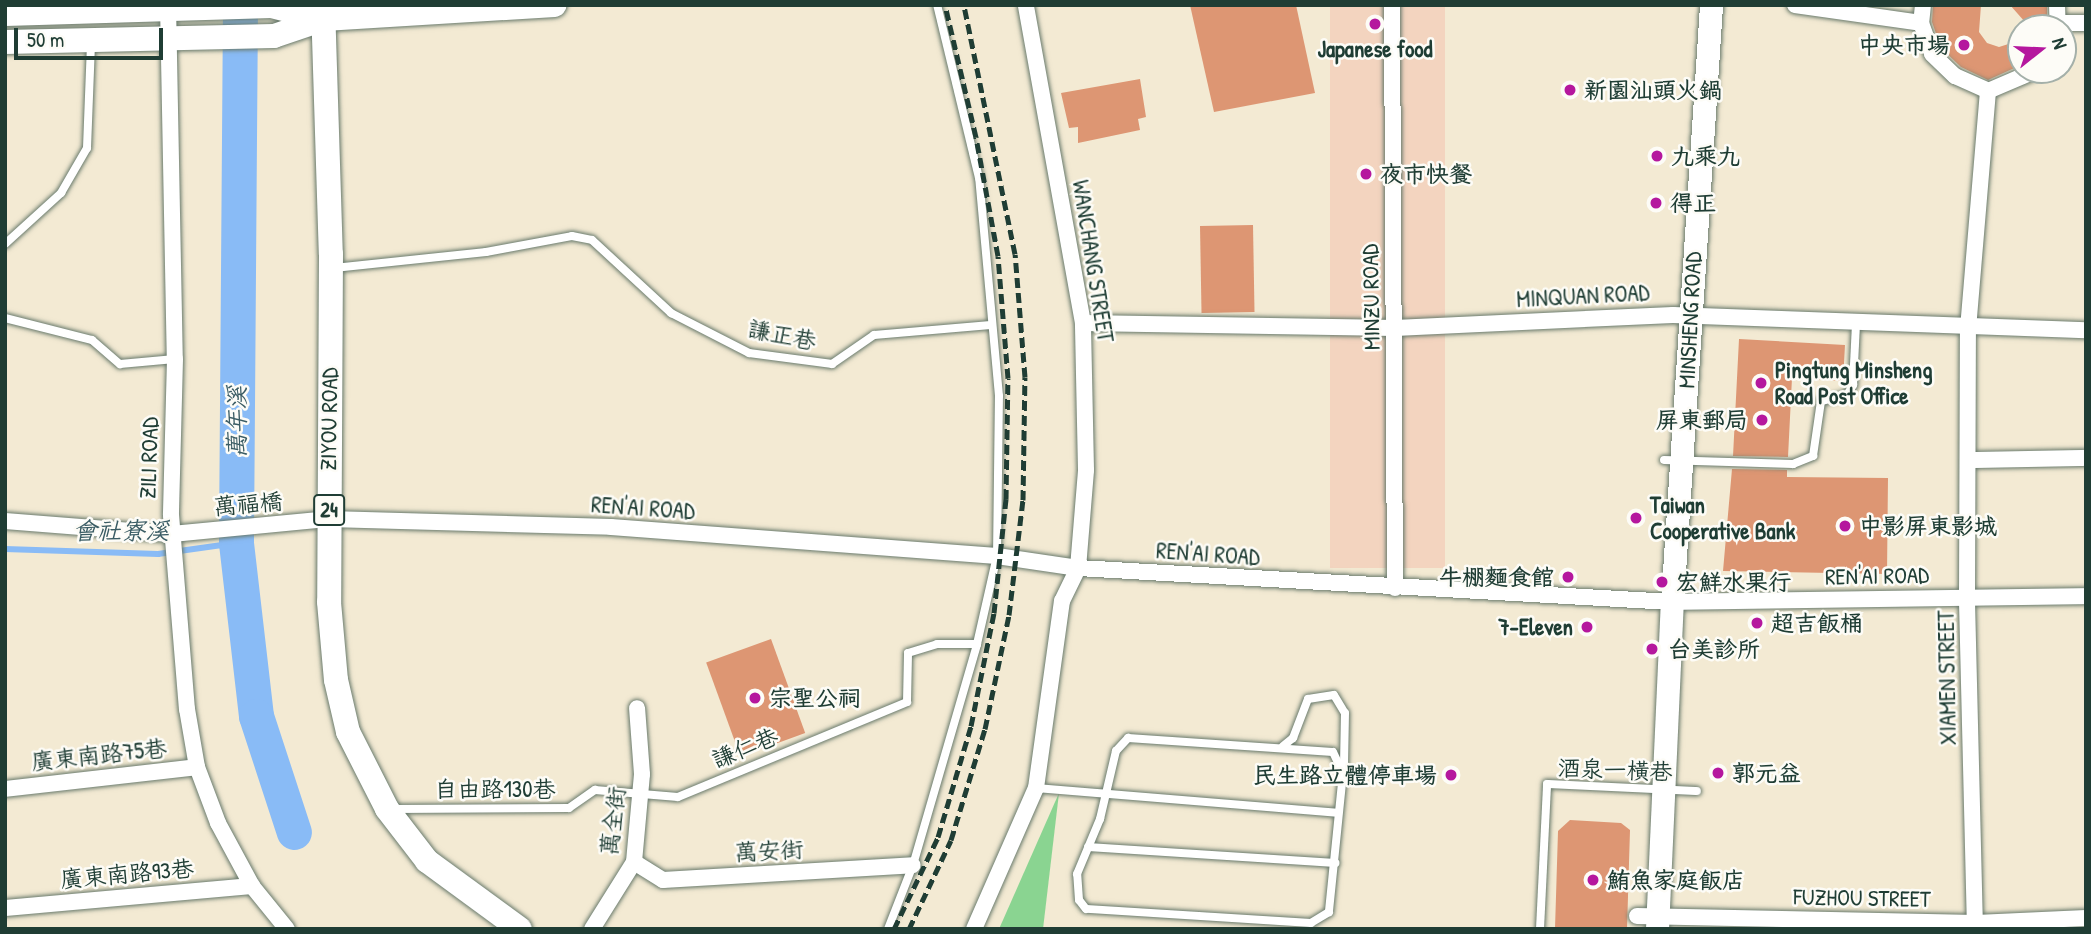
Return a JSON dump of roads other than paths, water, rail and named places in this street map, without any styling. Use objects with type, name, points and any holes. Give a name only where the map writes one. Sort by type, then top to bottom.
[{"type":"main road","points":[[5,14],[168,7],[272,6],[323,12],[555,5]]},
{"type":"main road","points":[[5,42],[274,36],[323,12]]},
{"type":"main road","name":"ZIYOU ROAD","points":[[323,12],[331,268],[329,519],[336,680],[348,732],[387,809],[428,861],[520,929]]},
{"type":"street","name":"WANCHANG STREET","points":[[1026,5],[1083,323],[1087,444],[1078,568]]},
{"type":"street","name":"MINZU ROAD","points":[[1392,5],[1395,589]]},
{"type":"street","name":"MINSHENG ROAD","points":[[1650,920],[1663,792],[1672,602],[1673,461],[1690,316],[1711,5]]},
{"type":"street","points":[[1795,5],[1921,23]]},
{"type":"street","points":[[1923,5],[1921,23],[1932,54],[1955,76],[1988,91],[2007,83]]},
{"type":"street","name":"ZILI ROAD","points":[[168,7],[175,359],[171,515],[187,709],[197,767],[218,823],[253,886],[287,929]]},
{"type":"street","name":"XIAMEN STREET","points":[[1975,926],[1968,597],[1968,329],[1988,91]]},
{"type":"street","name":"MINQUAN ROAD","points":[[1083,323],[1395,328],[1690,316],[1968,329],[2086,330]]},
{"type":"street","points":[[1970,460],[2086,458]]},
{"type":"street","name":"萬福橋","points":[[5,521],[172,534],[329,519]]},
{"type":"street","name":"REN'AI ROAD","points":[[329,519],[611,527],[997,556],[1078,568],[1395,589],[1672,602],[2086,596]]},
{"type":"street","points":[[974,929],[1036,788],[1062,601],[1078,568]]},
{"type":"street","name":"萬全街","points":[[592,929],[634,862],[640,795],[637,708]]},
{"type":"street","name":"廣東南路75巷","points":[[5,789],[197,767]]},
{"type":"street","name":"萬安街","points":[[634,862],[663,880],[913,865]]},
{"type":"street","name":"廣東南路93巷","points":[[5,908],[253,886]]},
{"type":"street","name":"FUZHOU STREET","points":[[1650,920],[1975,926],[2056,924],[2086,918]]},
{"type":"lane","points":[[888,929],[913,865],[977,644],[997,556],[999,396],[979,178],[937,5]]},
{"type":"lane","points":[[5,244],[61,193],[87,148],[92,41]]},
{"type":"lane","name":"謙正巷","points":[[331,268],[486,252],[572,236],[593,240],[671,313],[749,353],[832,364],[874,335],[991,325]]},
{"type":"lane","points":[[5,317],[92,340],[120,364],[175,359]]},
{"type":"lane","points":[[1673,461],[1793,464],[1813,456],[1821,401],[1847,395],[1853,385],[1856,323]]},
{"type":"lane","name":"謙仁巷","points":[[640,795],[678,796],[907,702],[908,653],[937,644],[977,644]]},
{"type":"lane","points":[[1283,746],[1293,738],[1308,699],[1334,695],[1345,713],[1343,773],[1337,813],[1333,904],[1329,912],[1311,923],[1099,914],[1086,909],[1076,889],[1106,796],[1116,751],[1128,738],[1283,746],[1326,748],[1340,761],[1343,773]]},
{"type":"lane","name":"酒泉一橫巷","points":[[1540,929],[1547,784],[1663,792],[1697,791]]},
{"type":"lane","points":[[1036,788],[1106,796],[1337,813]]},
{"type":"lane","name":"自由路130巷","points":[[387,809],[569,808],[595,790],[640,795]]},
{"type":"lane","points":[[1088,847],[1335,863]]},
{"type":"waterway","name":"萬年溪","points":[[240,5],[236,543],[256,716],[294,832]]},
{"type":"waterway","name":"會社寮溪","points":[[5,549],[158,554],[236,543]]},
{"type":"railway","points":[[894,929],[938,837],[971,726],[994,613],[1006,499],[1008,378],[998,256],[976,137],[945,5]]},
{"type":"railway","points":[[909,929],[951,840],[985,729],[1009,615],[1023,500],[1025,377],[1015,254],[964,5]]},
{"type":"place","name":"Japanese food","points":[[1375,24]]},
{"type":"place","name":"中央市場","points":[[1964,45]]},
{"type":"place","name":"新園汕頭火鍋","points":[[1570,90]]},
{"type":"place","name":"九乘九","points":[[1657,156]]},
{"type":"place","name":"夜市快餐","points":[[1366,174]]},
{"type":"place","name":"得正","points":[[1656,203]]},
{"type":"place","name":"Pingtung Minsheng Road Post Office","points":[[1761,383]]},
{"type":"place","name":"屏東郵局","points":[[1762,420]]},
{"type":"place","name":"Taiwan Cooperative Bank","points":[[1636,518]]},
{"type":"place","name":"中影屏東影城","points":[[1845,526]]},
{"type":"place","name":"牛棚麵食館","points":[[1568,577]]},
{"type":"place","name":"宏鮮水果行","points":[[1662,582]]},
{"type":"place","name":"超吉飯桶","points":[[1757,623]]},
{"type":"place","name":"7-Eleven","points":[[1587,627]]},
{"type":"place","name":"台美診所","points":[[1652,649]]},
{"type":"place","name":"宗聖公祠","points":[[755,698]]},
{"type":"place","name":"郭元益","points":[[1718,773]]},
{"type":"place","name":"民生路立體停車場","points":[[1451,775]]},
{"type":"place","name":"鮪魚家庭飯店","points":[[1593,880]]}]
